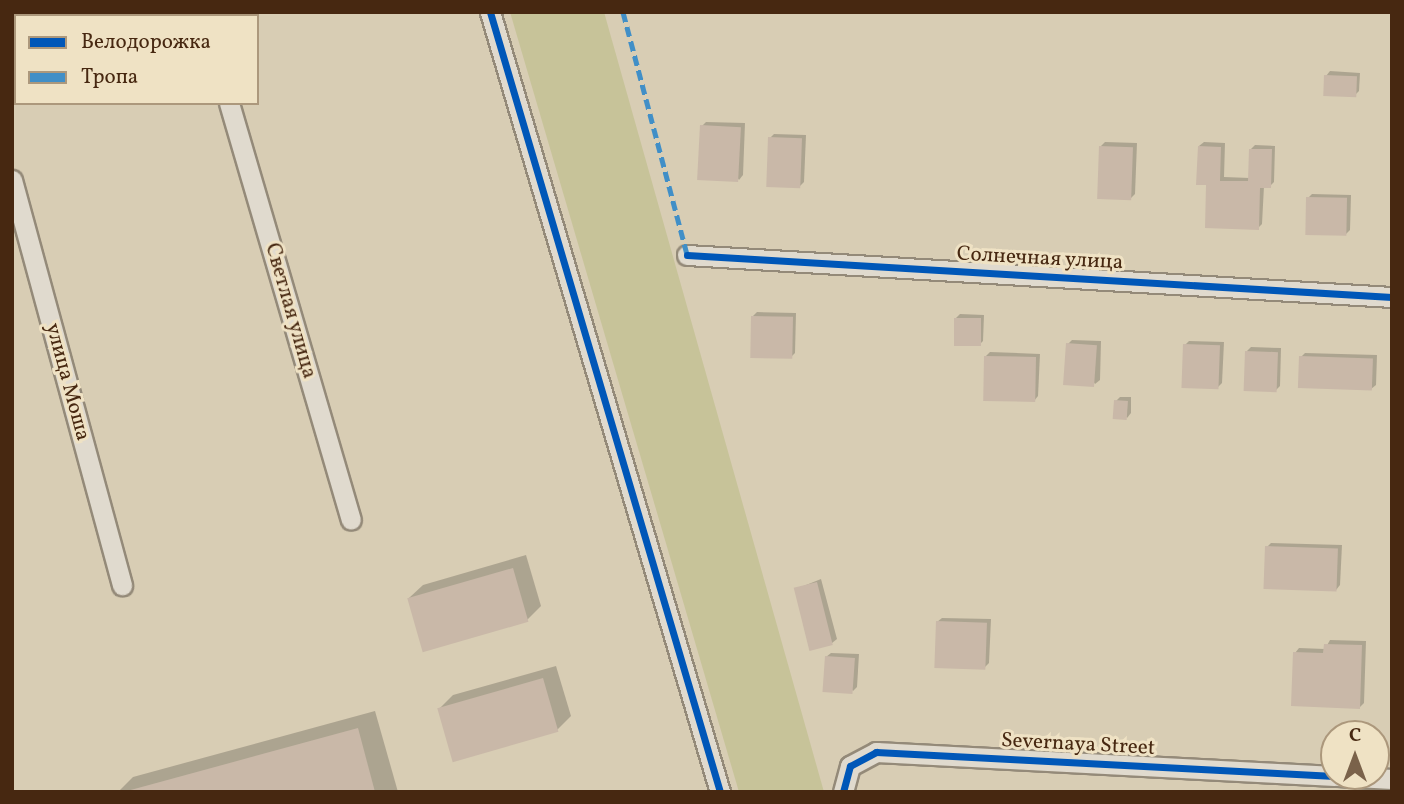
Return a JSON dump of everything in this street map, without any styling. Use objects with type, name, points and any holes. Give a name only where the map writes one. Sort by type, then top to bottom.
[{"type":"street","points":[[490,12],[720,792]]},
{"type":"street","name":"Светлая улица","points":[[230,105],[351,519]]},
{"type":"street","name":"улица Моша","points":[[12,180],[122,585]]},
{"type":"street","name":"Солнечная улица","points":[[687,256],[1392,297]]},
{"type":"street","name":"Severnaya Street","points":[[843,792],[850,766],[876,752],[1320,775]]},
{"type":"shaded area","points":[[510,12],[604,12],[824,792],[739,792]]},
{"type":"building","points":[[1324,75],[1357,76],[1356,97],[1323,96]]},
{"type":"building","points":[[700,125],[741,127],[738,182],[697,180]]},
{"type":"building","points":[[768,137],[802,138],[800,188],[766,187]]},
{"type":"building","points":[[1099,146],[1133,147],[1131,200],[1097,199]]},
{"type":"building","points":[[1198,146],[1221,147],[1220,181],[1248,181],[1249,149],[1272,149],[1271,188],[1260,188],[1259,230],[1205,228],[1206,185],[1196,185]]},
{"type":"building","points":[[1306,197],[1347,198],[1346,236],[1305,235]]},
{"type":"building","points":[[751,316],[793,317],[792,359],[750,358]]},
{"type":"building","points":[[954,318],[981,318],[981,346],[954,346]]},
{"type":"building","points":[[1066,343],[1097,345],[1094,387],[1063,385]]},
{"type":"building","points":[[1183,344],[1220,345],[1218,389],[1181,388]]},
{"type":"building","points":[[1245,351],[1278,352],[1277,392],[1244,391]]},
{"type":"building","points":[[984,356],[1036,357],[1035,402],[983,401]]},
{"type":"building","points":[[1299,356],[1373,359],[1372,391],[1298,388]]},
{"type":"building","points":[[1114,400],[1128,401],[1127,420],[1113,419]]},
{"type":"building","points":[[1265,546],[1338,549],[1336,592],[1263,589]]},
{"type":"building","points":[[513,568],[528,622],[423,652],[407,598]]},
{"type":"building","points":[[817,582],[833,645],[809,651],[794,588]]},
{"type":"building","points":[[936,621],[987,623],[985,670],[934,668]]},
{"type":"building","points":[[1324,644],[1362,645],[1360,709],[1291,706],[1293,652],[1323,653]]},
{"type":"building","points":[[825,656],[855,658],[852,694],[822,692]]},
{"type":"building","points":[[543,678],[558,732],[453,762],[437,708]]},
{"type":"building","points":[[358,728],[375,792],[127,792],[127,791]]},
{"type":"marked path","points":[[623,12],[687,255]]},
{"type":"cycle path","points":[[490,12],[720,792]]},
{"type":"cycle path","points":[[687,255],[1392,297]]},
{"type":"cycle path","points":[[843,792],[850,766],[876,752],[1320,775]]}]
